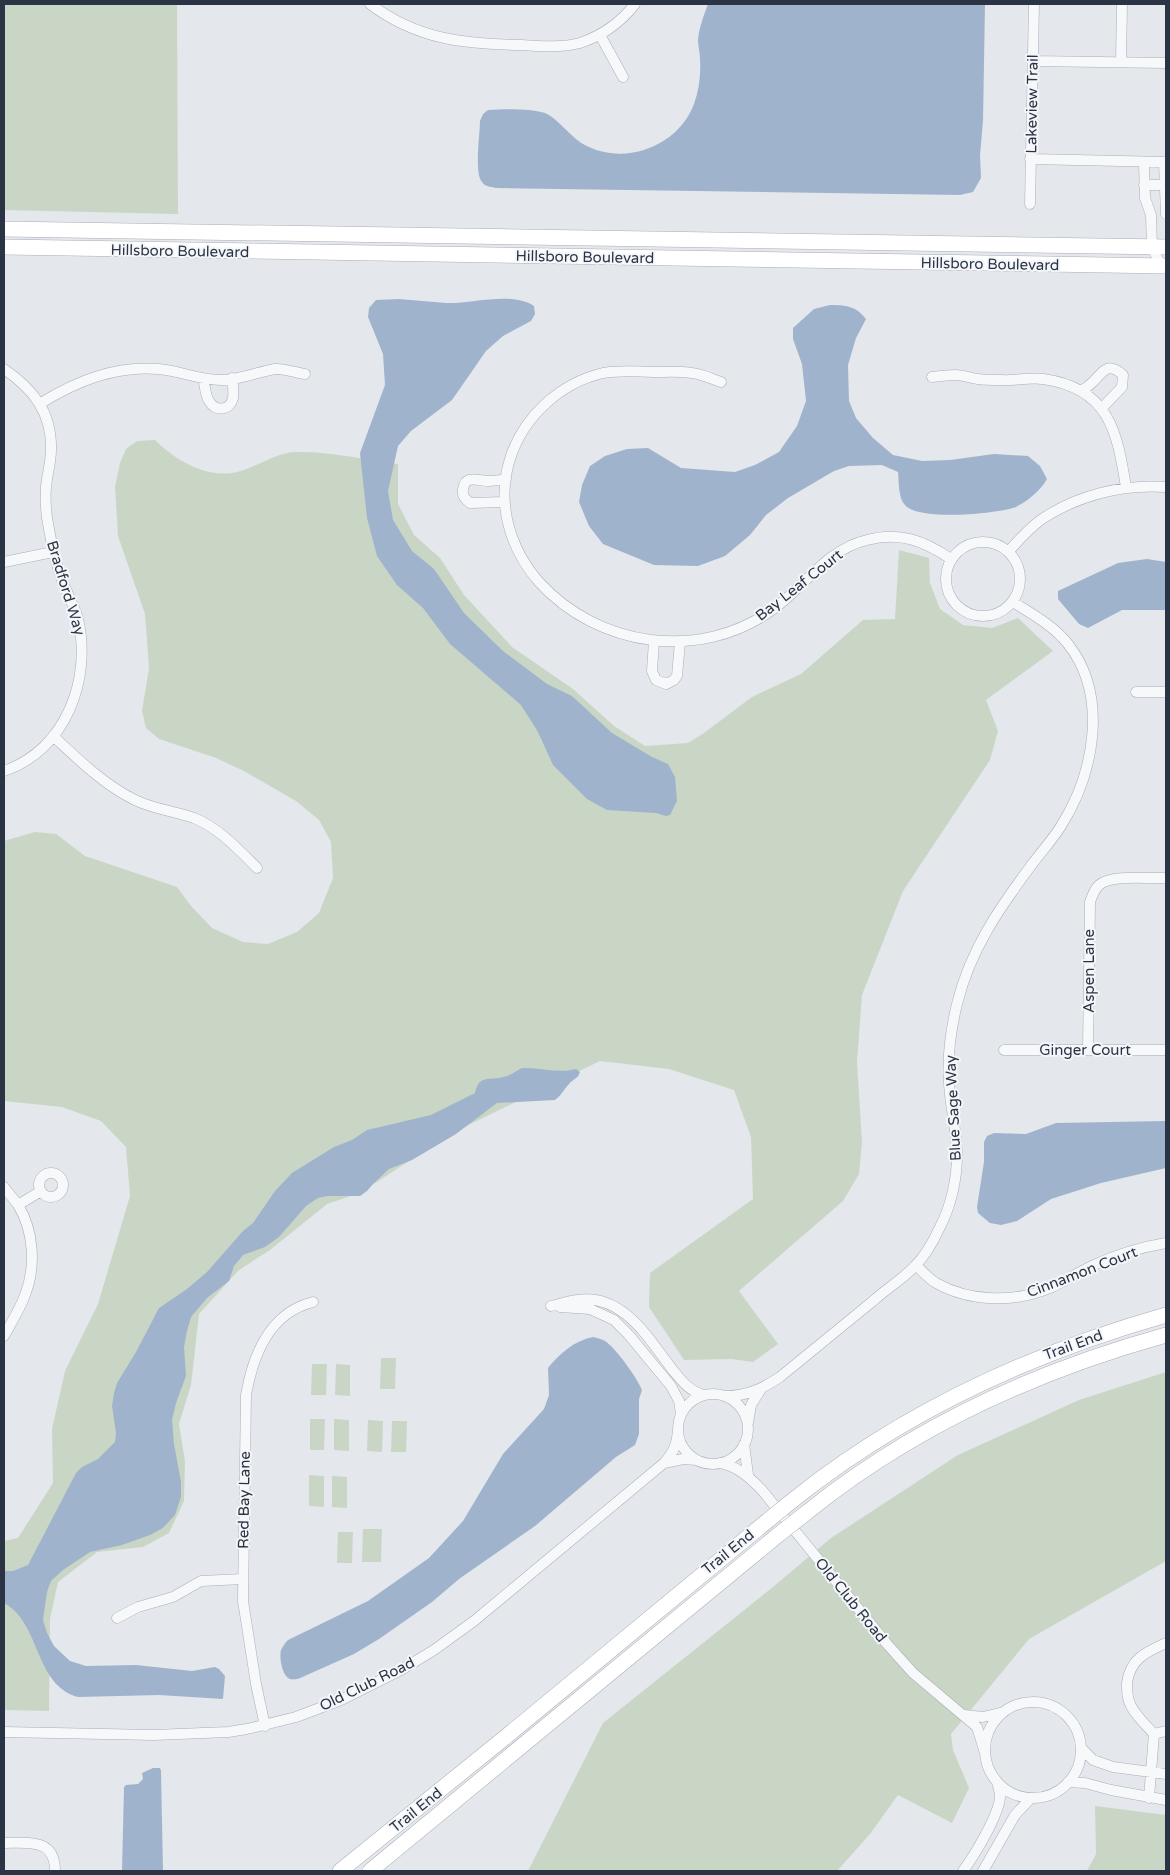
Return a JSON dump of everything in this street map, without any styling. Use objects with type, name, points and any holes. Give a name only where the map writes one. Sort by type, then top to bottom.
[{"type":"street","points":[[370,4],[411,28],[433,36],[480,44],[555,46],[578,43],[600,35],[616,23],[635,4]]},
{"type":"street","name":"Lakeview Trail","points":[[1030,204],[1034,4]]},
{"type":"street","points":[[1120,62],[1122,4]]},
{"type":"street","points":[[600,35],[624,77]]},
{"type":"street","points":[[1032,60],[1166,63]]},
{"type":"street","points":[[1030,159],[1165,162],[1166,214]]},
{"type":"street","points":[[1144,162],[1145,198],[1165,263]]},
{"type":"street","points":[[1144,185],[1164,186]]},
{"type":"street","name":"Hillsboro Boulevard","points":[[4,229],[1159,247]]},
{"type":"street","points":[[4,241],[12,238],[60,239],[71,230]]},
{"type":"street","points":[[76,249],[80,243],[93,239],[142,240],[161,231]]},
{"type":"street","name":"Hillsboro Boulevard","points":[[4,247],[1165,263]]},
{"type":"street","points":[[4,369],[24,385],[41,404],[81,382],[118,371],[138,368],[159,369],[218,380],[277,369],[305,374]]},
{"type":"street","points":[[1082,391],[1103,370],[1110,368],[1117,370],[1123,375],[1122,386],[1102,408]]},
{"type":"street","name":"Bay Leaf Court","points":[[721,382],[694,373],[622,371],[603,374],[579,381],[559,392],[542,406],[528,423],[517,440],[509,460],[504,502],[508,526],[515,547],[526,566],[571,611],[609,630],[632,637],[654,641],[680,642],[731,632],[754,621],[787,598],[831,556],[848,546],[864,540],[880,537],[917,540],[932,546],[951,558]]},
{"type":"street","points":[[932,377],[957,375],[979,379],[1043,379],[1065,384],[1082,391],[1102,408],[1113,427],[1119,445],[1126,487]]},
{"type":"street","points":[[204,378],[210,404],[216,408],[224,409],[233,400],[232,378]]},
{"type":"street","name":"Bradford Way","points":[[4,771],[25,761],[40,750],[53,736],[71,709],[80,680],[83,651],[77,616],[53,552],[48,526],[46,486],[51,449],[50,436],[41,404]]},
{"type":"street","points":[[504,502],[470,503],[463,496],[462,490],[468,480],[474,478],[490,481],[506,479]]},
{"type":"street","points":[[1009,551],[1028,531],[1059,509],[1104,492],[1126,487],[1166,487]]},
{"type":"street","points":[[975,543],[993,543],[1009,551],[1019,568],[1021,578],[1020,589],[1013,602],[998,614],[988,616],[978,616],[961,609],[950,596],[946,586],[946,576],[951,558],[960,550],[975,543]]},
{"type":"street","points":[[4,562],[53,552]]},
{"type":"street","name":"Blue Sage Way","points":[[726,1396],[747,1395],[780,1377],[916,1266],[941,1225],[950,1205],[955,1181],[957,1156],[949,1082],[949,1057],[956,1005],[963,981],[973,955],[998,910],[1060,828],[1071,809],[1080,788],[1090,750],[1093,721],[1091,698],[1086,678],[1078,659],[1067,643],[1053,630],[1013,602]]},
{"type":"street","points":[[654,641],[652,671],[656,680],[666,684],[677,676],[680,642]]},
{"type":"street","points":[[1136,692],[1166,692]]},
{"type":"street","points":[[53,736],[114,788],[135,800],[195,818],[223,834],[257,868]]},
{"type":"street","name":"Aspen Lane","points":[[1088,1050],[1090,902],[1092,893],[1100,885],[1111,879],[1166,878]]},
{"type":"street","name":"Ginger Court","points":[[1004,1050],[1166,1050]]},
{"type":"street","points":[[4,1187],[18,1205],[24,1218],[30,1235],[32,1254],[25,1294],[4,1336]]},
{"type":"street","points":[[18,1205],[41,1191]]},
{"type":"street","name":"Cinnamon Court","points":[[916,1266],[934,1282],[952,1290],[992,1299],[1012,1298],[1033,1294],[1095,1265],[1127,1253],[1166,1243]]},
{"type":"street","points":[[697,1460],[685,1450],[678,1436],[681,1414],[679,1401],[671,1386],[628,1334],[614,1320],[590,1309],[551,1306],[578,1299],[597,1300],[613,1305],[631,1318],[688,1388],[703,1395]]},
{"type":"street","name":"Red Bay Lane","points":[[265,1726],[246,1623],[243,1579],[246,1395],[250,1371],[258,1350],[277,1322],[299,1305],[313,1302]]},
{"type":"street","name":"Trail End","points":[[340,1871],[508,1736],[818,1480],[927,1411],[983,1382],[1092,1337],[1166,1315]]},
{"type":"street","name":"Trail End","points":[[370,1871],[778,1535],[880,1459],[971,1408],[1061,1369],[1166,1335]]},
{"type":"street","points":[[748,1476],[744,1444],[751,1405],[761,1389]]},
{"type":"street","points":[[681,1414],[690,1402],[703,1395],[718,1394],[726,1396],[738,1405],[743,1412],[748,1427]]},
{"type":"street","name":"Old Club Road","points":[[4,1732],[154,1735],[228,1732],[265,1726],[296,1717],[341,1700],[434,1650],[474,1621],[664,1463],[674,1452],[678,1429]]},
{"type":"street","points":[[664,1463],[682,1459],[720,1463],[734,1456],[744,1444]]},
{"type":"street","name":"Old Club Road","points":[[720,1463],[728,1464],[748,1476],[761,1489],[887,1644],[913,1673],[964,1714],[977,1727],[985,1753]]},
{"type":"street","points":[[117,1618],[138,1607],[173,1597],[201,1581],[243,1579]]},
{"type":"street","points":[[1149,1798],[1154,1734],[1131,1706],[1127,1694],[1129,1672],[1135,1660],[1146,1652],[1166,1643]]},
{"type":"street","points":[[964,1714],[983,1717],[1004,1712],[1024,1703],[1036,1702],[1054,1707],[1066,1716],[1072,1722],[1079,1737],[1081,1748],[1078,1768],[1060,1790],[1031,1798],[1012,1793],[997,1782],[990,1772],[985,1753],[986,1743],[990,1730],[1004,1712]]},
{"type":"street","points":[[1154,1734],[1166,1731]]},
{"type":"street","points":[[1081,1748],[1093,1760],[1113,1767],[1166,1774]]},
{"type":"street","points":[[963,1871],[972,1859],[997,1809],[1000,1796],[997,1782]]},
{"type":"street","points":[[1068,1782],[1085,1783],[1149,1798],[1166,1800]]},
{"type":"street","points":[[972,1859],[985,1869],[1015,1815],[1031,1798]]},
{"type":"street","points":[[4,1842],[43,1845],[51,1852],[55,1861],[55,1871]]},
{"type":"green space","points":[[4,4],[177,4],[178,214],[4,210]]},
{"type":"green space","points":[[155,440],[174,456],[208,472],[232,473],[275,457],[295,452],[333,454],[398,464],[398,504],[414,535],[440,558],[464,595],[512,647],[573,689],[614,726],[645,746],[688,743],[752,697],[801,674],[863,620],[895,619],[899,550],[929,558],[930,583],[940,609],[963,625],[992,628],[1018,618],[1053,651],[986,700],[998,731],[990,760],[903,891],[862,995],[857,1062],[862,1142],[859,1174],[843,1201],[739,1291],[778,1344],[753,1362],[732,1359],[684,1360],[649,1307],[650,1273],[753,1199],[751,1137],[734,1090],[669,1069],[600,1061],[452,1133],[360,1193],[327,1204],[270,1250],[239,1270],[199,1314],[191,1385],[179,1424],[185,1461],[184,1501],[169,1533],[143,1547],[97,1552],[58,1582],[50,1619],[49,1711],[4,1710],[4,1541],[18,1538],[53,1483],[52,1429],[65,1371],[98,1304],[130,1196],[126,1147],[101,1121],[62,1107],[4,1101],[4,841],[35,832],[56,834],[85,856],[177,887],[191,906],[212,928],[243,942],[268,944],[297,932],[319,913],[333,878],[331,842],[319,820],[296,801],[244,771],[216,758],[159,739],[146,728],[142,711],[149,668],[145,614],[118,536],[115,487],[120,463],[126,449],[137,441]]},
{"type":"green space","points":[[381,1358],[396,1358],[395,1389],[380,1389]]},
{"type":"green space","points":[[312,1364],[327,1364],[326,1395],[311,1395]]},
{"type":"green space","points":[[336,1364],[350,1365],[350,1396],[335,1395]]},
{"type":"green space","points":[[1166,1372],[1166,1561],[1029,1639],[951,1734],[953,1750],[969,1788],[952,1823],[898,1795],[870,1834],[837,1871],[528,1871],[603,1723],[773,1587],[831,1538],[958,1455],[1079,1400]]},
{"type":"green space","points":[[310,1419],[325,1419],[324,1450],[310,1450]]},
{"type":"green space","points":[[334,1419],[349,1420],[349,1451],[334,1450]]},
{"type":"green space","points":[[368,1420],[383,1421],[382,1452],[367,1451]]},
{"type":"green space","points":[[392,1421],[407,1421],[406,1452],[391,1452]]},
{"type":"green space","points":[[309,1475],[324,1476],[324,1507],[309,1506]]},
{"type":"green space","points":[[332,1476],[347,1477],[347,1508],[332,1507]]},
{"type":"green space","points":[[363,1529],[382,1529],[381,1562],[362,1562]]},
{"type":"green space","points":[[338,1532],[353,1532],[352,1563],[337,1563]]},
{"type":"green space","points":[[1095,1806],[1166,1815],[1166,1871],[1087,1871],[1096,1854]]},
{"type":"water","points":[[708,4],[985,4],[983,121],[980,155],[981,178],[973,192],[960,195],[497,188],[483,184],[478,170],[480,121],[483,114],[488,110],[509,109],[545,113],[583,144],[599,151],[615,154],[648,149],[676,132],[686,119],[694,104],[697,93],[700,71],[698,40]]},
{"type":"water","points":[[399,299],[456,303],[491,299],[514,299],[534,306],[535,314],[531,321],[503,336],[486,351],[452,400],[411,431],[398,446],[388,491],[393,520],[412,551],[434,569],[464,613],[503,651],[547,684],[572,696],[612,733],[652,757],[668,764],[675,777],[677,801],[670,815],[607,810],[587,799],[553,765],[538,732],[521,705],[450,644],[423,608],[397,585],[377,556],[367,518],[360,453],[385,385],[383,354],[368,317],[369,308],[376,300]]},
{"type":"water","points":[[830,305],[850,307],[858,311],[866,319],[856,338],[848,365],[849,401],[856,418],[873,438],[893,455],[922,461],[950,460],[994,454],[1028,456],[1040,466],[1047,479],[1041,488],[1023,503],[1013,508],[973,514],[940,515],[913,510],[905,505],[900,494],[898,472],[882,465],[849,466],[834,471],[788,498],[766,515],[750,535],[725,556],[698,566],[654,565],[603,544],[589,526],[579,502],[582,485],[590,466],[605,456],[627,449],[648,448],[681,468],[735,472],[755,465],[779,452],[797,426],[806,401],[802,364],[793,339],[793,328],[814,309]]},
{"type":"water","points":[[1147,559],[1166,562],[1166,610],[1122,610],[1088,628],[1079,624],[1058,599],[1058,591],[1118,563]]},
{"type":"water","points":[[522,1068],[562,1071],[576,1069],[580,1072],[555,1100],[497,1103],[456,1134],[412,1160],[389,1169],[360,1196],[328,1196],[318,1198],[306,1206],[279,1237],[265,1247],[243,1255],[234,1266],[229,1281],[207,1298],[191,1317],[187,1331],[184,1347],[186,1376],[172,1420],[181,1482],[181,1497],[175,1515],[163,1528],[150,1535],[122,1545],[90,1552],[63,1570],[51,1581],[47,1592],[43,1620],[54,1646],[70,1661],[86,1666],[136,1665],[192,1671],[215,1667],[225,1676],[223,1699],[159,1695],[78,1697],[64,1690],[53,1680],[45,1667],[25,1624],[16,1612],[4,1603],[4,1571],[13,1571],[28,1565],[76,1473],[82,1467],[98,1459],[115,1442],[116,1433],[112,1406],[117,1383],[159,1308],[187,1289],[207,1272],[243,1231],[253,1223],[275,1191],[292,1173],[334,1147],[352,1140],[367,1130],[431,1115],[475,1093],[479,1083],[485,1079],[511,1075]]},
{"type":"water","points":[[1166,1121],[1166,1168],[1101,1183],[1051,1199],[1017,1221],[1001,1225],[990,1223],[978,1213],[977,1207],[984,1162],[984,1142],[987,1136],[994,1133],[1026,1134],[1056,1123]]},
{"type":"water","points":[[593,1337],[609,1344],[631,1371],[642,1390],[639,1399],[639,1434],[635,1445],[616,1457],[535,1526],[459,1579],[432,1602],[379,1639],[354,1654],[298,1679],[287,1677],[282,1666],[280,1653],[288,1640],[368,1601],[429,1558],[463,1521],[503,1454],[544,1409],[549,1395],[548,1368],[568,1348],[580,1341]]},
{"type":"water","points":[[153,1768],[160,1768],[161,1771],[163,1871],[122,1871],[124,1787],[126,1785],[138,1784],[143,1779],[142,1773]]}]
